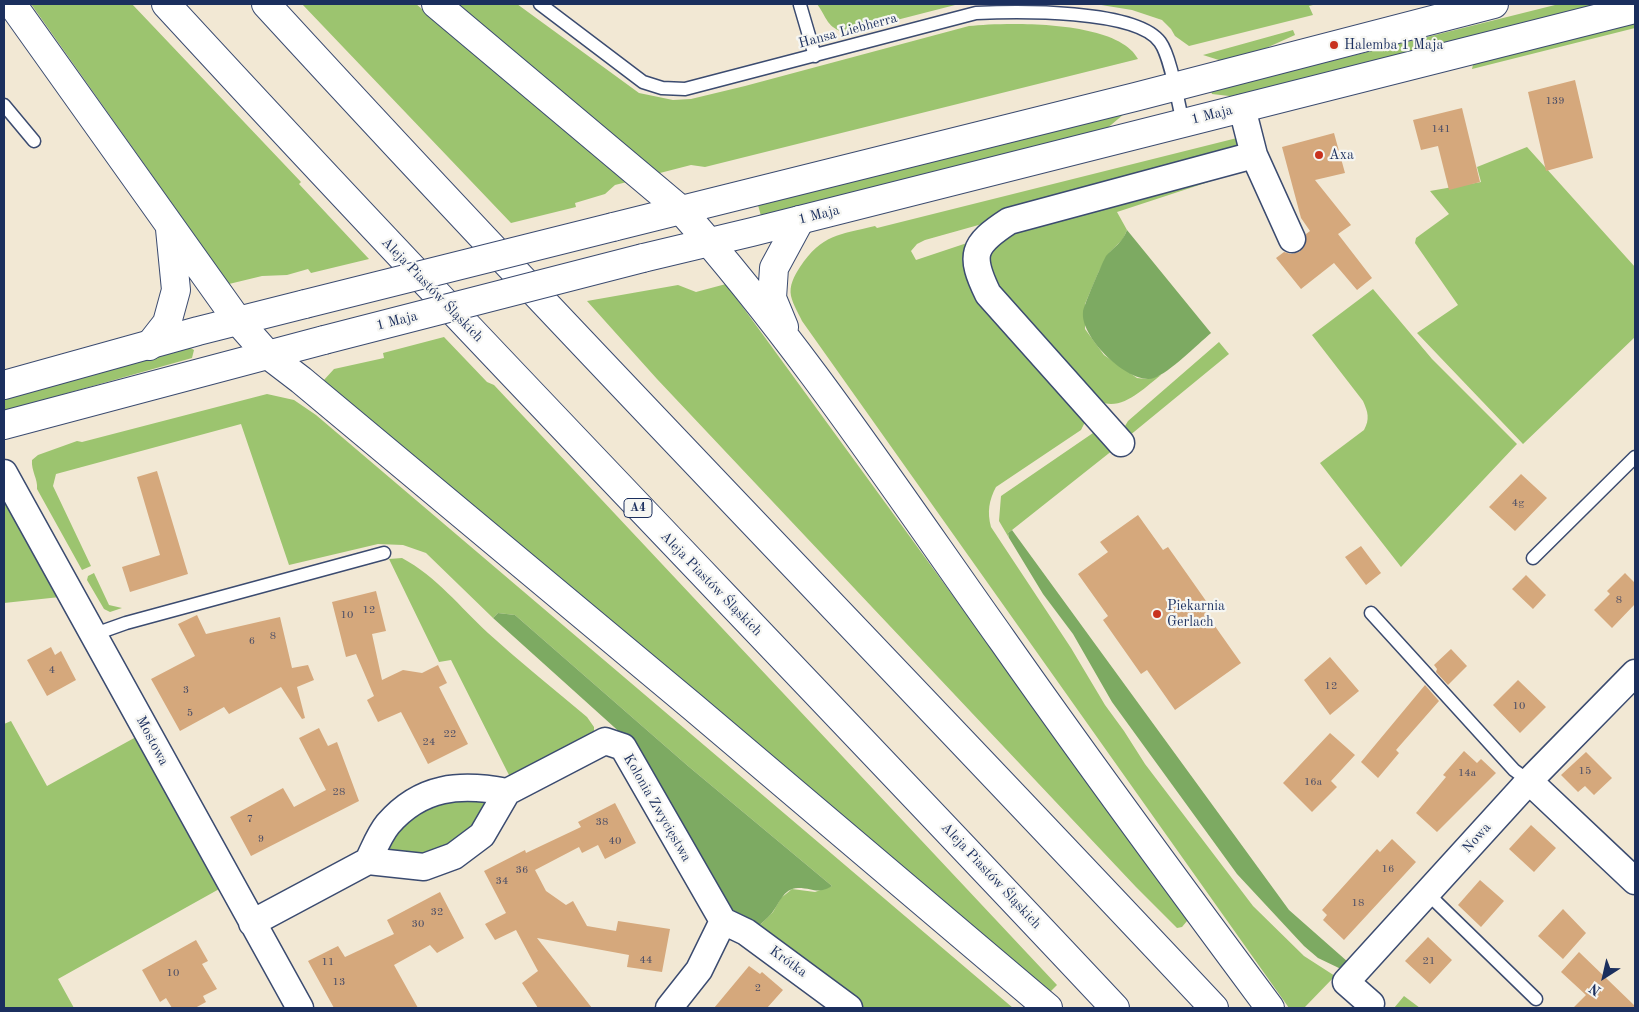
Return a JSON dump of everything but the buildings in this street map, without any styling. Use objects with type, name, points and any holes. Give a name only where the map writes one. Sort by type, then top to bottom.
[{"type":"main road","points":[[12,4],[238,321],[267,354],[301,380],[693,706],[1048,1008]]},
{"type":"main road","name":"Aleja Piastów Śląskich","points":[[166,4],[372,227],[930,811],[1115,1008]]},
{"type":"main road","points":[[266,4],[544,305],[982,761],[1214,1008]]},
{"type":"main road","points":[[436,4],[681,210],[710,243],[790,345],[888,476],[1009,650],[1270,1008]]},
{"type":"main road","points":[[4,385],[238,321],[1174,87],[1494,4]]},
{"type":"main road","name":"1 Maja","points":[[4,425],[267,354],[643,258],[710,243],[1635,9]]},
{"type":"main road","points":[[790,345],[772,298],[774,268],[800,220]]},
{"type":"main road","points":[[149,346],[167,323],[176,290],[169,225]]},
{"type":"street","points":[[1242,108],[1254,155],[1292,239]]},
{"type":"street","points":[[1121,443],[988,294],[977,271],[976,258],[981,243],[989,234],[1009,221],[1254,155]]},
{"type":"street","name":"Mostowa","points":[[4,473],[300,1008]]},
{"type":"street","name":"Nowa","points":[[1371,1004],[1346,982],[1530,780],[1635,673]]},
{"type":"street","name":"Kolonia Zwycięstwa","points":[[507,792],[605,741],[623,747],[723,921]]},
{"type":"street","points":[[1530,780],[1635,882]]},
{"type":"street","points":[[252,923],[368,861],[424,867],[447,859],[468,847],[482,834],[507,792],[464,786],[448,787],[413,802],[387,824],[368,861]]},
{"type":"street","points":[[669,1008],[699,970],[723,921]]},
{"type":"street","name":"Krótka","points":[[723,921],[746,932],[849,1008]]},
{"type":"lane","name":"Hansa Liebherra","points":[[540,4],[643,82],[662,88],[685,89],[976,13],[1018,11],[1078,14],[1123,22],[1147,29],[1161,42],[1183,123]]},
{"type":"lane","points":[[800,5],[815,56]]},
{"type":"lane","points":[[4,105],[34,141]]},
{"type":"lane","points":[[1533,558],[1635,457]]},
{"type":"lane","points":[[94,634],[126,623],[384,553]]},
{"type":"lane","points":[[1371,613],[1514,770],[1530,780]]},
{"type":"lane","points":[[1427,893],[1536,999]]},
{"type":"green space","points":[[31,4],[132,4],[301,182],[299,184],[369,259],[311,273],[308,269],[287,275],[262,276],[229,284]]},
{"type":"green space","points":[[302,4],[416,4],[627,182],[615,185],[605,194],[575,203],[576,207],[511,223]]},
{"type":"green space","points":[[456,4],[517,4],[639,93],[673,100],[691,99],[745,86],[969,26],[1034,24],[1086,30],[1109,37],[1127,46],[1138,59],[705,167],[691,165],[656,174]]},
{"type":"green space","points":[[817,4],[959,4],[846,33],[839,31],[828,22]]},
{"type":"green space","points":[[1095,4],[1317,4],[1309,6],[1313,15],[1189,46],[1175,36],[1162,20],[1132,10]]},
{"type":"green space","points":[[1559,4],[1610,4],[1238,97],[1212,94],[1211,91]]},
{"type":"green space","points":[[1635,21],[1635,28],[1472,69],[1474,60]]},
{"type":"green space","points":[[1293,30],[1295,35],[1255,53],[1222,61],[1203,55]]},
{"type":"green space","points":[[1124,114],[1105,130],[761,216],[758,205]]},
{"type":"green space","points":[[1237,138],[1242,142],[1232,154],[925,240],[917,244],[911,251],[916,260],[970,242],[967,248],[1087,418],[1081,430],[996,487],[989,506],[991,527],[1145,764],[1253,906],[1304,956],[1335,976],[1304,1008],[1289,1008],[802,321],[791,296],[791,285],[800,267],[816,248],[832,237],[875,226],[877,228]]},
{"type":"green space","points":[[1527,147],[1635,267],[1635,337],[1523,444],[1417,333],[1458,305],[1415,243],[1416,238],[1449,214],[1430,191],[1481,182],[1477,167]]},
{"type":"green space","points":[[1251,168],[1117,212],[1127,230],[1123,239],[1110,252],[1099,271],[1085,304],[1085,329],[1104,355],[1137,378],[1146,379],[1161,375],[1125,401],[1109,404],[1101,402],[989,279],[989,253],[1008,232]]},
{"type":"green space","points":[[1127,230],[1211,333],[1175,364],[1154,378],[1144,379],[1132,375],[1108,358],[1089,334],[1084,323],[1084,308],[1104,260],[1121,241]]},
{"type":"green space","points":[[726,284],[1186,916],[1187,921],[1182,927],[1177,928],[1136,887],[657,379],[587,301],[678,285],[696,292]]},
{"type":"green space","points":[[1373,289],[1432,359],[1517,444],[1401,567],[1320,463],[1364,430],[1368,416],[1363,401],[1312,335]]},
{"type":"green space","points":[[444,337],[487,382],[494,385],[1057,985],[1049,993],[323,381],[334,369],[384,358],[383,353]]},
{"type":"green space","points":[[1219,342],[1229,354],[1129,436],[1125,426],[1128,421]]},
{"type":"green space","points":[[189,347],[194,350],[192,358],[4,411],[4,398]]},
{"type":"green space","points":[[267,394],[294,400],[316,415],[1013,1008],[863,1008],[757,928],[773,912],[781,898],[792,889],[815,892],[832,886],[688,766],[515,615],[498,613],[493,618],[426,553],[403,545],[378,544],[289,565],[241,424],[56,474],[53,486],[91,566],[82,570],[37,489],[32,460],[38,455],[77,441],[82,442]]},
{"type":"green space","points":[[1093,433],[1097,433],[1113,450],[1008,533],[1009,538],[999,521],[1001,496]]},
{"type":"green space","points":[[4,501],[60,597],[4,603]]},
{"type":"green space","points":[[1012,530],[1289,910],[1348,962],[1341,969],[1318,958],[1304,946],[1237,874],[1112,702],[1073,634],[1043,594],[1009,538],[1008,533]]},
{"type":"green space","points":[[402,558],[437,583],[488,633],[587,717],[594,727],[594,736],[512,781],[451,660],[439,662],[389,559]]},
{"type":"green space","points":[[94,573],[109,605],[122,608],[110,612],[104,609],[87,580],[88,576]]},
{"type":"green space","points":[[498,613],[515,615],[688,766],[832,886],[819,891],[798,888],[789,891],[757,928],[736,913],[718,894],[624,736],[493,618]]},
{"type":"green space","points":[[11,721],[47,786],[136,737],[221,888],[58,979],[74,1008],[4,1008],[4,724]]},
{"type":"green space","points":[[489,796],[486,816],[441,854],[388,856],[383,846],[389,835],[432,803]]},
{"type":"green space","points":[[1404,996],[1420,1008],[1394,1008]]},
{"type":"place","name":"Halemba 1 Maja","points":[[1334,45]]},
{"type":"place","name":"Axa","points":[[1319,155]]},
{"type":"place","name":"Piekarnia Gerlach","points":[[1157,614]]}]
